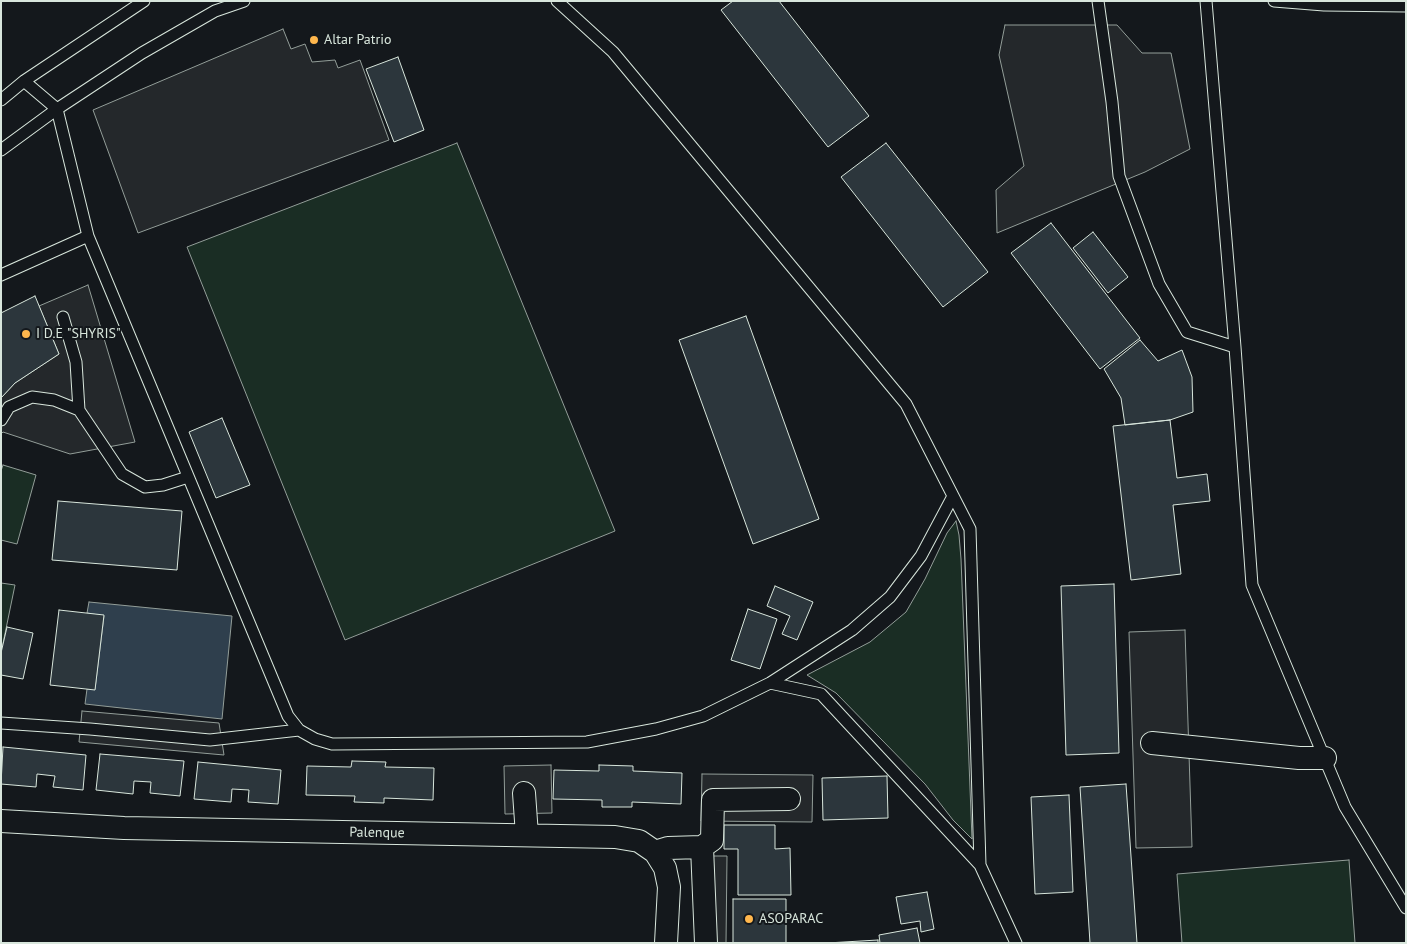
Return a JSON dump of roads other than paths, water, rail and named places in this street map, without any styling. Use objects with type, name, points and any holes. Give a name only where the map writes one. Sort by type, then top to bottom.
[{"type":"street","points":[[1152,743],[1299,758],[1325,758]]},
{"type":"street","points":[[524,793],[527,835]]},
{"type":"street","points":[[666,943],[669,887],[665,868],[655,852],[668,848],[702,847],[712,840],[713,800],[789,799]]},
{"type":"street","name":"Palenque","points":[[1,821],[124,828],[615,837],[640,841],[655,852]]},
{"type":"street","points":[[702,847],[706,943]]},
{"type":"lane","points":[[1,100],[24,81],[144,1]]},
{"type":"lane","points":[[1,150],[57,109],[142,53],[215,11],[244,1]]},
{"type":"lane","points":[[557,1],[613,52],[906,404],[970,529],[980,865]]},
{"type":"lane","points":[[1098,1],[1112,102],[1119,176],[1159,284],[1187,332],[1234,347]]},
{"type":"lane","points":[[1206,1],[1252,585],[1345,807],[1406,908]]},
{"type":"lane","points":[[1274,1],[1324,5],[1406,6]]},
{"type":"lane","points":[[24,81],[57,109],[88,236],[288,716],[299,730],[315,739],[332,744],[587,742],[656,729],[703,716],[770,683],[852,630],[890,597],[921,556],[953,496]]},
{"type":"lane","points":[[1,275],[88,236]]},
{"type":"lane","points":[[63,317],[76,362],[79,410],[122,474],[145,487],[163,485],[188,477]]},
{"type":"lane","points":[[1,420],[9,407],[32,397],[54,400],[79,410]]},
{"type":"lane","points":[[770,683],[821,694],[980,865],[1016,943]]},
{"type":"lane","points":[[1,724],[90,728],[210,740],[299,730]]},
{"type":"water","points":[[89,602],[232,616],[222,719],[85,704],[87,689],[95,689],[104,616],[87,613]]},
{"type":"place","name":"Altar Patrio","points":[[314,40]]},
{"type":"place","name":"I D.E \"SHYRIS\"","points":[[26,334]]},
{"type":"place","name":"ASOPARAC","points":[[749,919]]}]
